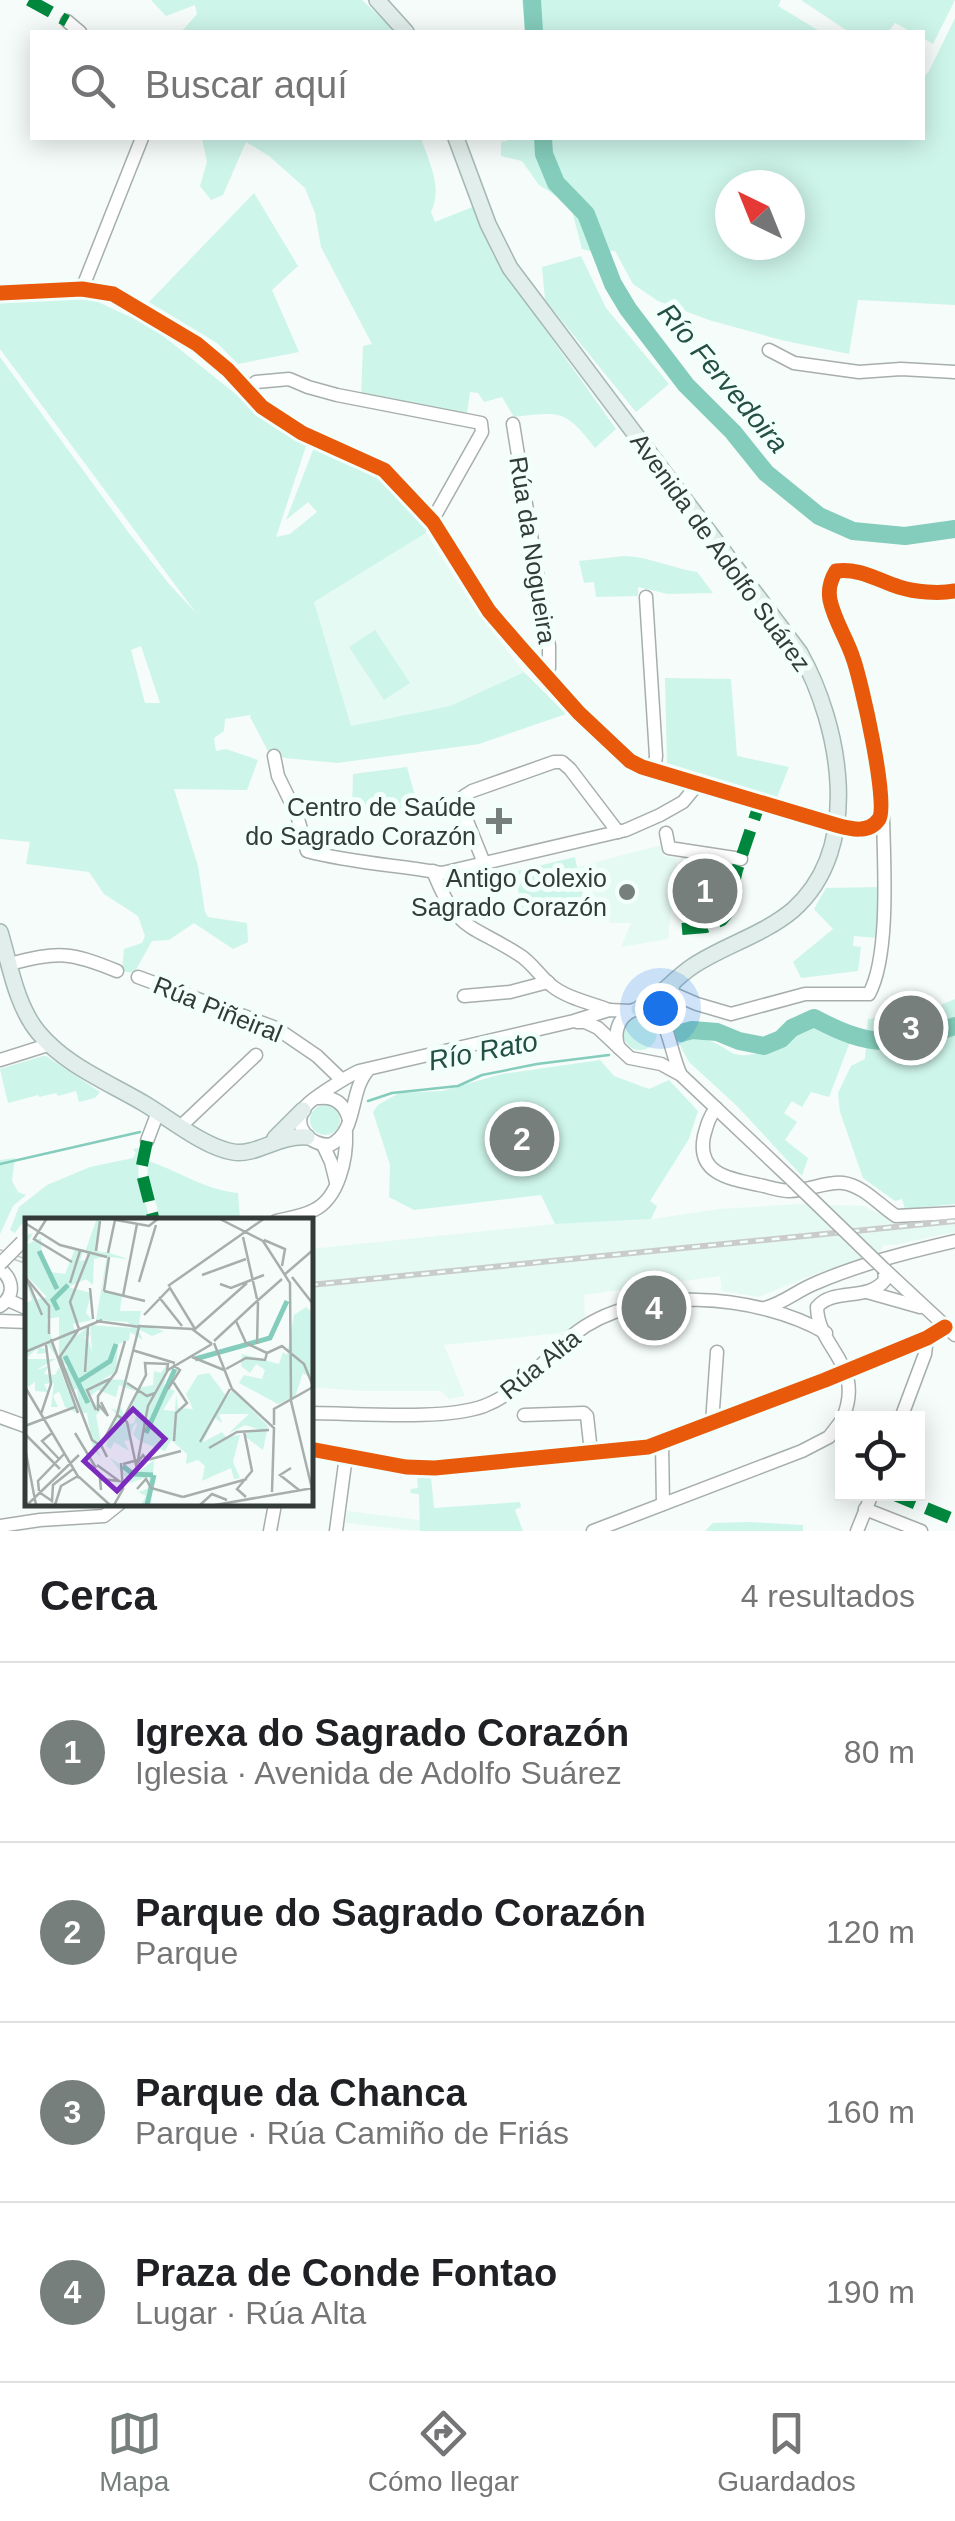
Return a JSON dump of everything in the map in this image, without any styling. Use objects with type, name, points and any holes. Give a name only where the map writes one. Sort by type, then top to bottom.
[{"type":"main road","points":[[377,0],[404,30]]},
{"type":"main road","name":"Avenida de Adolfo Suárez","points":[[457,140],[510,268],[800,652],[821,698],[834,747],[836,825],[831,847],[808,894],[794,909],[693,966],[672,987],[635,1010]]},
{"type":"main road","points":[[0,932],[20,1001],[37,1030],[61,1055],[209,1143],[232,1152],[254,1150],[294,1136],[306,1137]]},
{"type":"main road","points":[[665,1029],[672,987]]},
{"type":"main road","points":[[272,1141],[304,1110]]},
{"type":"street","points":[[68,21],[78,30]]},
{"type":"street","points":[[82,288],[141,140]]},
{"type":"street","points":[[0,294],[82,288],[113,294],[197,344],[262,407],[302,433],[384,470],[430,518],[489,611],[579,714],[630,761],[654,771],[836,825],[867,828],[878,820],[880,790],[863,688],[830,604],[830,582],[836,571],[856,571],[903,589],[955,591]]},
{"type":"street","points":[[768,350],[794,363],[858,372],[901,368],[955,372]]},
{"type":"street","points":[[246,390],[256,382],[289,378],[338,395],[481,423],[482,432],[430,518]]},
{"type":"street","name":"Rúa da Nogueira","points":[[513,424],[549,651],[549,668],[544,674]]},
{"type":"street","points":[[646,597],[654,771]]},
{"type":"street","points":[[274,756],[308,852],[442,873],[618,832],[682,802],[698,784]]},
{"type":"street","points":[[484,863],[462,806],[464,796],[554,762],[562,762],[570,769],[618,832]]},
{"type":"street","points":[[672,987],[696,1004],[731,1014],[804,994],[869,994],[884,916],[884,836],[880,813]]},
{"type":"street","points":[[666,833],[670,848],[741,860]]},
{"type":"street","points":[[433,872],[454,914],[468,927],[519,954],[560,991],[609,1010]]},
{"type":"street","points":[[10,964],[57,954],[87,959],[117,971]]},
{"type":"street","name":"Rúa Piñeiral","points":[[138,977],[276,1028],[317,1056],[342,1080]]},
{"type":"street","points":[[464,996],[510,992],[548,982]]},
{"type":"street","points":[[318,1098],[332,1098],[347,1112],[348,1126],[336,1142],[323,1145],[306,1137],[301,1124],[304,1110],[318,1098],[342,1080],[359,1071],[574,1022],[609,1010],[654,1012],[665,1029],[681,1075]]},
{"type":"street","points":[[619,1048],[617,1026],[635,1010]]},
{"type":"street","points":[[574,1022],[593,1025],[630,1058],[662,1064],[681,1075],[790,1186],[950,1331]]},
{"type":"street","points":[[645,1060],[662,1048],[665,1029]]},
{"type":"street","points":[[0,1060],[51,1044]]},
{"type":"street","points":[[181,1126],[256,1056]]},
{"type":"street","points":[[286,1218],[316,1209],[329,1198],[342,1169],[356,1089],[369,1069]]},
{"type":"street","points":[[716,1108],[708,1118],[702,1146],[711,1168],[726,1177],[817,1188],[840,1182],[872,1196],[896,1216],[955,1213]]},
{"type":"street","points":[[147,1141],[158,1112]]},
{"type":"street","points":[[323,1145],[336,1182]]},
{"type":"street","points":[[4,1303],[12,1286],[0,1267],[25,1240]]},
{"type":"street","points":[[765,1308],[820,1281],[905,1252],[955,1241]]},
{"type":"street","points":[[845,1411],[850,1396],[845,1370],[818,1316],[819,1304],[833,1297],[867,1292],[884,1283],[884,1269]]},
{"type":"street","points":[[867,1292],[923,1308]]},
{"type":"street","name":"Rúa Alta","points":[[312,1413],[410,1414],[468,1411],[490,1404],[542,1365],[570,1336],[606,1316],[645,1304],[682,1299],[765,1308],[826,1334]]},
{"type":"street","points":[[0,1321],[25,1322]]},
{"type":"street","points":[[312,1450],[406,1467],[435,1468],[648,1448],[950,1331]]},
{"type":"street","points":[[904,1411],[925,1354],[926,1346],[920,1341]]},
{"type":"street","points":[[712,1423],[717,1352]]},
{"type":"street","points":[[524,1415],[582,1412],[587,1416],[590,1452]]},
{"type":"street","points":[[0,1417],[25,1426]]},
{"type":"street","points":[[593,1531],[802,1451],[830,1437],[835,1430]]},
{"type":"street","points":[[662,1443],[664,1504]]},
{"type":"street","points":[[336,1531],[346,1456]]},
{"type":"street","points":[[857,1531],[869,1501]]},
{"type":"street","points":[[0,1526],[40,1520],[96,1524],[116,1506]]},
{"type":"street","points":[[269,1507],[270,1531]]},
{"type":"street","points":[[866,1509],[921,1531]]},
{"type":"shaded area","points":[[426,533],[479,615],[524,672],[450,706],[351,727],[314,602]]},
{"type":"shaded area","name":"Antigo Colexio Sagrado Corazón","points":[[661,845],[664,856],[677,858],[668,939],[621,947],[631,923],[610,923],[603,898],[585,902],[577,867]]},
{"type":"shaded area","points":[[799,1204],[864,1206],[888,1218],[955,1218],[955,1232],[884,1245],[879,1254],[759,1297],[722,1291],[720,1276],[584,1295],[585,1321],[561,1333],[444,1345],[465,1396],[449,1399],[441,1391],[312,1387],[312,1249],[555,1224],[652,1219],[719,1209]]},
{"type":"shaded area","points":[[347,1511],[420,1520],[420,1531],[345,1523]]},
{"type":"green space","points":[[151,0],[362,0],[394,30],[183,30],[197,14],[195,5],[166,16]]},
{"type":"green space","points":[[522,0],[781,0],[778,6],[818,30],[525,30]]},
{"type":"green space","points":[[801,0],[955,0],[933,44],[925,39],[925,30],[908,30],[895,23],[890,30],[846,30]]},
{"type":"green space","points":[[955,18],[955,305],[858,300],[849,354],[781,340],[658,301],[633,284],[615,251],[582,249],[572,211],[539,185],[522,161],[501,156],[501,142],[507,140],[925,140],[925,76]]},
{"type":"green space","points":[[202,140],[422,140],[435,184],[431,212],[435,222],[475,206],[492,253],[616,429],[595,448],[576,426],[560,416],[514,417],[502,397],[484,402],[478,393],[470,392],[467,413],[361,397],[363,346],[372,344],[321,247],[315,213],[305,188],[269,156],[246,142],[223,195],[211,200],[200,186],[207,162]]},
{"type":"green space","points":[[254,193],[298,266],[272,290],[299,352],[238,364],[217,343],[149,302]]},
{"type":"green space","points":[[581,256],[606,308],[669,384],[636,412],[545,300],[542,267]]},
{"type":"green space","points":[[85,296],[152,327],[272,423],[307,443],[276,537],[290,534],[317,512],[308,502],[286,520],[315,445],[364,466],[405,500],[426,533],[314,602],[351,726],[450,706],[524,672],[566,714],[479,744],[337,763],[269,753],[251,715],[225,719],[224,731],[214,738],[216,751],[226,749],[258,760],[247,790],[174,789],[198,866],[205,912],[208,917],[247,923],[248,942],[233,949],[194,923],[169,940],[152,941],[134,973],[122,971],[124,949],[142,943],[145,936],[138,916],[104,894],[89,872],[26,864],[30,842],[0,839],[0,357],[129,533],[196,613],[0,349],[0,303]],"holes":[[[141,646],[160,703],[145,703],[131,650]]]},
{"type":"green space","points":[[624,556],[697,572],[713,593],[668,594],[638,587],[638,596],[596,597],[594,582],[584,583],[579,561]]},
{"type":"green space","points":[[375,630],[410,683],[384,700],[349,647]]},
{"type":"green space","points":[[665,678],[731,679],[737,756],[789,767],[777,797],[667,763]]},
{"type":"green space","points":[[407,767],[419,810],[352,811],[353,774]]},
{"type":"green space","points":[[575,857],[583,897],[523,909],[513,872]]},
{"type":"green space","points":[[881,887],[878,938],[854,936],[853,946],[861,947],[858,971],[801,978],[793,962],[833,929],[814,909],[826,888]]},
{"type":"green space","points":[[955,999],[955,1204],[905,1209],[902,1199],[895,1201],[863,1178],[840,1112],[838,1093],[851,1066],[865,1059],[868,1019],[922,1013]]},
{"type":"green space","points":[[640,1016],[652,1021],[657,1033],[652,1045],[640,1050],[628,1045],[623,1033],[628,1021]]},
{"type":"green space","points":[[814,1021],[850,1042],[829,1097],[811,1092],[802,1107],[792,1101],[784,1113],[797,1122],[785,1140],[808,1158],[802,1176],[737,1106],[689,1062],[676,1038],[698,1037],[746,1055],[766,1049]]},
{"type":"green space","points":[[43,1056],[100,1092],[95,1098],[79,1102],[76,1091],[8,1103],[0,1069]]},
{"type":"green space","points":[[600,1060],[614,1076],[649,1089],[669,1080],[698,1111],[689,1139],[650,1201],[657,1206],[651,1219],[555,1224],[541,1195],[414,1210],[389,1197],[390,1165],[373,1112],[378,1105],[399,1093],[442,1091],[502,1074]]},
{"type":"green space","points":[[325,1105],[336,1109],[340,1120],[336,1131],[325,1135],[314,1131],[310,1120],[314,1109]]},
{"type":"green space","points":[[140,1148],[138,1173],[149,1218],[25,1218],[15,1233],[10,1230],[19,1207],[47,1185],[90,1167],[133,1158],[133,1149]]},
{"type":"green space","points":[[15,1158],[12,1181],[18,1192],[26,1195],[13,1206],[0,1234],[0,1160]]},
{"type":"green space","points":[[148,1161],[203,1184],[238,1193],[240,1218],[159,1218],[147,1181]]},
{"type":"green space","points":[[417,1477],[431,1477],[434,1508],[520,1502],[521,1507],[515,1510],[523,1531],[420,1531],[419,1494],[410,1493],[418,1488]]},
{"type":"green space","points":[[713,1523],[803,1525],[803,1531],[705,1531]]},
{"type":"waterway","name":"Río Fervedoira","points":[[532,0],[534,30]]},
{"type":"waterway","name":"Río Fervedoira","points":[[543,140],[544,154],[556,183],[586,214],[613,284],[628,309],[686,385],[733,432],[766,473],[819,516],[853,531],[905,536],[955,529]]},
{"type":"waterway","name":"Río Rato","points":[[681,1033],[717,1032],[764,1046],[814,1018],[852,1035],[883,1041],[915,1038],[955,1026]]},
{"type":"waterway","name":"Río Rato","points":[[368,1101],[392,1093],[458,1086],[482,1075],[537,1064],[609,1055]]},
{"type":"waterway","name":"Río Rato","points":[[0,1164],[140,1132]]},
{"type":"railway","points":[[312,1285],[955,1221]]},
{"type":"railway","points":[[0,1252],[25,1261]]},
{"type":"marked path","points":[[29,0],[67,21]]},
{"type":"marked path","points":[[682,929],[706,927],[727,914],[760,802]]},
{"type":"marked path","points":[[147,1141],[141,1170],[153,1218]]},
{"type":"marked path","points":[[909,1501],[955,1520]]},
{"type":"cycle path","points":[[0,293],[82,289],[113,294],[197,344],[262,407],[302,433],[384,470],[433,522],[489,611],[520,647],[579,713],[630,761],[642,767],[841,827],[870,827],[879,819],[881,809],[877,767],[857,671],[830,600],[831,582],[836,571],[845,571],[912,590],[955,591]]},
{"type":"cycle path","points":[[312,1449],[406,1467],[435,1468],[648,1447],[825,1380],[945,1327]]},
{"type":"place","name":"Centro de Saúde do Sagrado Corazón","points":[[499,821]]},
{"type":"place","name":"Igrexa do Sagrado Corazón","points":[[705,891]]},
{"type":"place","name":"Antigo Colexio Sagrado Corazón","points":[[627,892]]},
{"type":"place","name":"Parque da Chanca","points":[[911,1028]]},
{"type":"place","name":"Parque do Sagrado Corazón","points":[[522,1139]]},
{"type":"place","name":"Praza de Conde Fontao","points":[[654,1308]]}]
